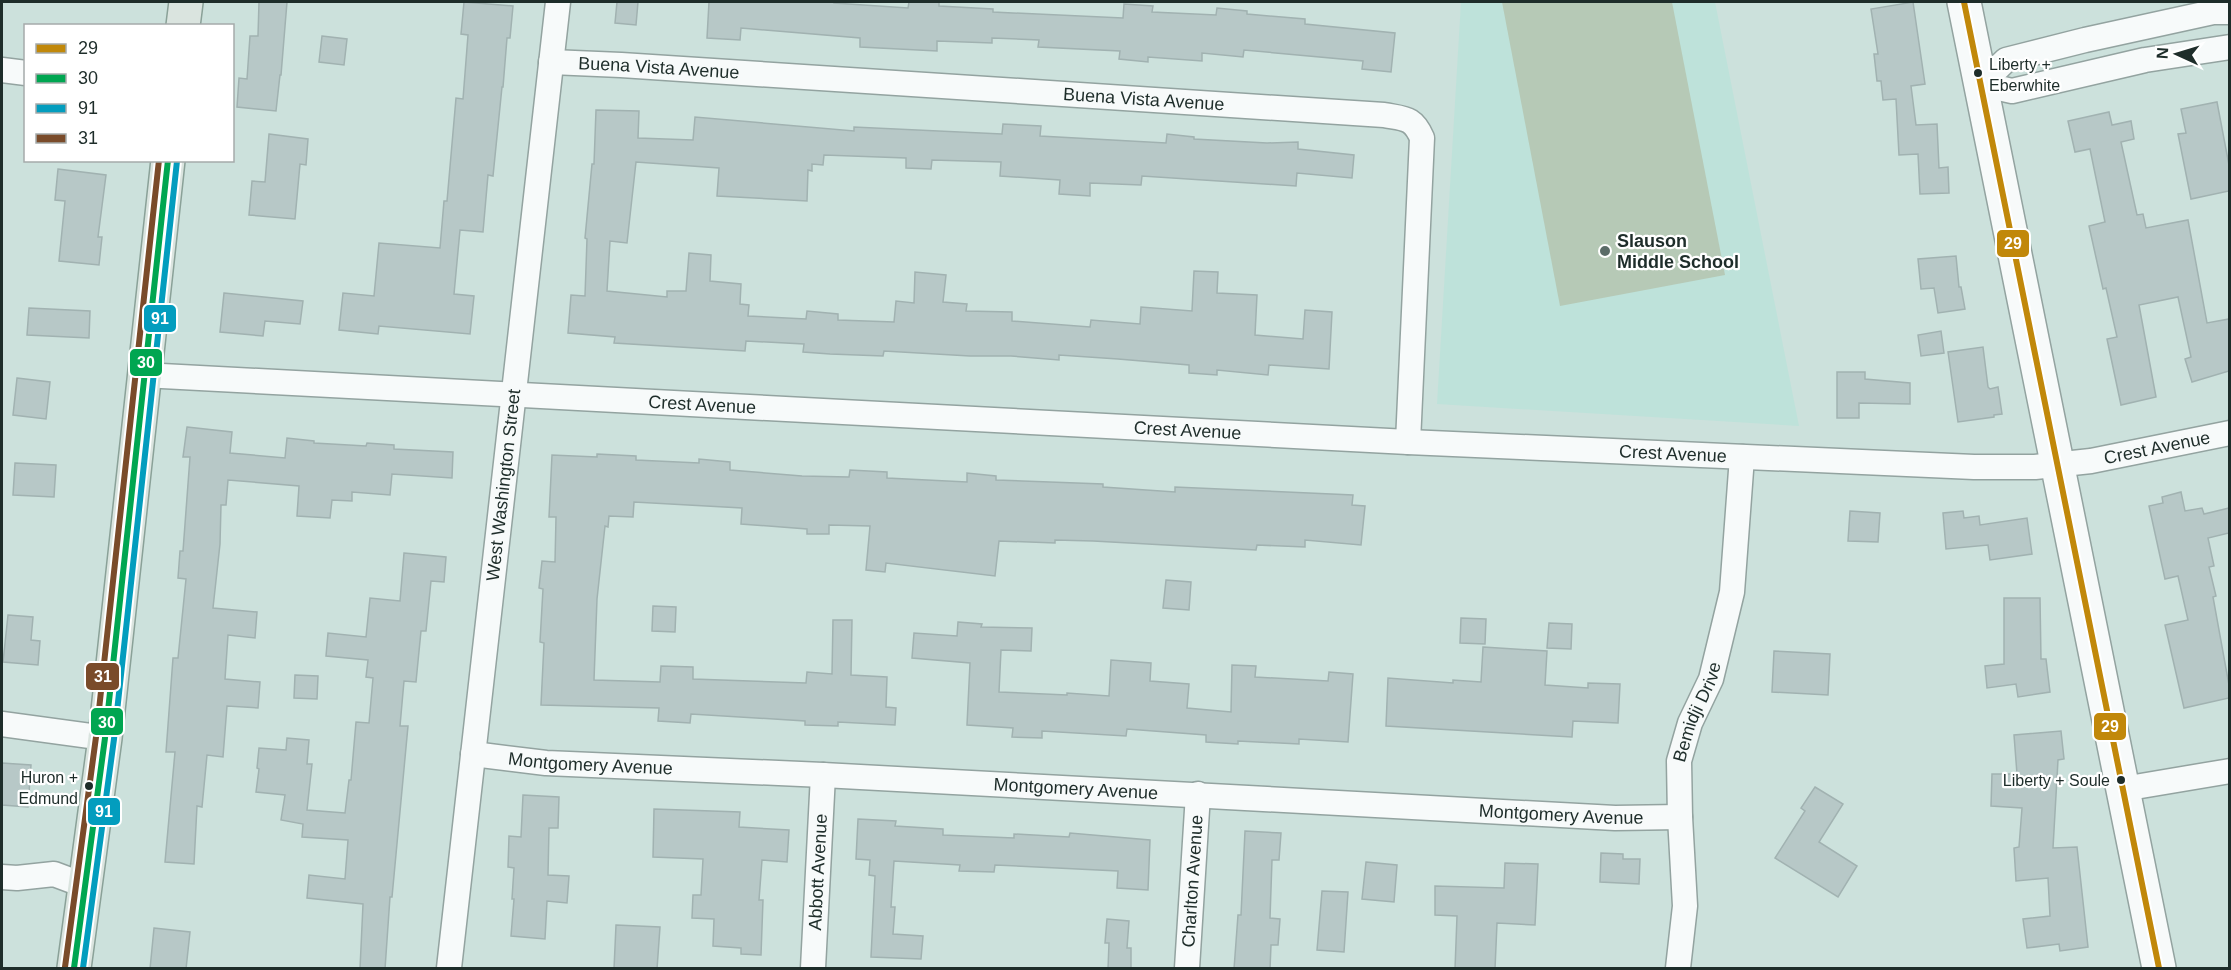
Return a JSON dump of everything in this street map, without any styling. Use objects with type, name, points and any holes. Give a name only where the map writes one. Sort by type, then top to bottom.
[{"type":"main road","points":[[183,24],[186,2]]},
{"type":"main road","points":[[1964,2],[2159,969]]},
{"type":"main road","points":[[74,969],[105,738],[168,162]]},
{"type":"street","name":"West Washington Street","points":[[449,969],[558,2]]},
{"type":"street","points":[[1981,84],[2006,60],[2213,12],[2229,12]]},
{"type":"street","points":[[1981,84],[2012,91],[2145,60],[2229,46]]},
{"type":"street","name":"Buena Vista Avenue","points":[[551,62],[1372,114],[1411,120],[1417,126],[1422,138],[1408,442]]},
{"type":"street","points":[[2,70],[24,73]]},
{"type":"street","name":"Crest Avenue","points":[[143,375],[1408,442],[1974,467],[2035,467],[2091,461],[2229,433]]},
{"type":"street","name":"Bemidji Drive","points":[[1678,969],[1685,906],[1679,761],[1690,723],[1711,679],[1732,592],[1742,457]]},
{"type":"street","points":[[2,724],[105,738]]},
{"type":"street","name":"Montgomery Avenue","points":[[473,754],[546,763],[1198,794],[1615,818],[1680,817]]},
{"type":"street","points":[[2123,789],[2229,771]]},
{"type":"street","name":"Abbott Avenue","points":[[813,969],[823,775]]},
{"type":"street","name":"Charlton Avenue","points":[[1187,969],[1198,794]]},
{"type":"street","points":[[2,877],[17,878],[54,874],[86,886]]},
{"type":"shaded area","name":"Slauson Middle School","points":[[1461,2],[1715,2],[1799,426],[1437,404]]},
{"type":"shaded area","points":[[1502,2],[1672,2],[1725,275],[1560,306]]},
{"type":"building","points":[[259,2],[287,2],[276,111],[237,107],[239,78],[247,79],[250,36],[258,36]]},
{"type":"building","points":[[464,2],[513,6],[510,38],[507,38],[493,176],[488,175],[483,232],[460,230],[454,294],[474,296],[470,334],[379,326],[378,334],[339,330],[343,293],[374,296],[379,243],[440,248],[444,201],[447,201],[456,98],[463,99],[468,35],[461,34]]},
{"type":"building","points":[[617,2],[638,2],[636,25],[615,23]]},
{"type":"building","points":[[709,2],[834,2],[908,8],[909,2],[939,2],[939,6],[993,9],[993,12],[1123,18],[1124,4],[1153,6],[1152,12],[1216,15],[1217,8],[1247,11],[1247,14],[1305,19],[1305,24],[1395,33],[1391,72],[1362,69],[1363,61],[1244,50],[1243,57],[1202,53],[1202,61],[1148,57],[1148,62],[1119,59],[1120,51],[1038,47],[1039,40],[992,38],[992,43],[937,41],[937,51],[860,47],[860,38],[741,28],[740,40],[707,38]]},
{"type":"building","points":[[1913,2],[1925,84],[1911,86],[1916,125],[1937,124],[1939,168],[1948,167],[1949,193],[1920,194],[1918,154],[1899,155],[1896,99],[1883,100],[1881,81],[1877,81],[1874,54],[1878,54],[1871,9]]},
{"type":"building","points":[[322,36],[347,39],[344,65],[319,62]]},
{"type":"building","points":[[2217,102],[2229,165],[2229,191],[2191,199],[2178,134],[2186,133],[2181,109]]},
{"type":"building","points":[[596,110],[639,111],[638,138],[693,140],[695,117],[854,131],[854,127],[1002,134],[1003,124],[1041,126],[1040,136],[1166,143],[1167,134],[1194,137],[1194,139],[1267,143],[1298,142],[1298,149],[1354,155],[1352,178],[1297,173],[1296,186],[1142,176],[1141,185],[1090,183],[1090,196],[1059,194],[1060,180],[1000,176],[1001,162],[932,160],[931,169],[906,168],[906,158],[824,155],[823,165],[812,164],[812,171],[808,170],[807,201],[717,196],[719,168],[636,162],[627,243],[610,241],[607,291],[667,297],[667,291],[686,291],[689,253],[711,255],[710,281],[741,284],[740,304],[749,305],[748,316],[806,319],[807,311],[838,314],[838,320],[894,322],[896,301],[914,303],[915,272],[946,275],[943,302],[967,304],[966,311],[1012,312],[1012,321],[1090,327],[1091,320],[1140,324],[1141,307],[1192,311],[1194,271],[1218,272],[1217,293],[1257,295],[1255,335],[1303,339],[1305,310],[1332,312],[1329,369],[1269,365],[1268,375],[1217,370],[1217,375],[1189,373],[1189,365],[1059,355],[1059,360],[884,351],[883,356],[830,354],[803,352],[804,344],[746,341],[745,351],[614,343],[615,337],[568,333],[571,295],[585,296],[587,239],[585,238],[592,164],[594,164]]},
{"type":"building","points":[[2109,112],[2112,125],[2131,121],[2134,139],[2121,142],[2137,215],[2143,214],[2146,228],[2188,220],[2207,323],[2229,319],[2229,371],[2192,382],[2185,359],[2191,357],[2178,297],[2139,305],[2156,397],[2121,405],[2107,339],[2117,337],[2106,288],[2103,289],[2089,226],[2105,222],[2090,149],[2075,152],[2068,121]]},
{"type":"building","points":[[269,134],[308,139],[306,165],[300,164],[295,219],[249,215],[252,181],[265,182]]},
{"type":"building","points":[[58,169],[106,175],[98,237],[102,237],[99,265],[59,261],[65,201],[55,200]]},
{"type":"building","points":[[1956,256],[1959,287],[1961,287],[1965,309],[1938,313],[1934,288],[1921,289],[1918,259]]},
{"type":"building","points":[[224,293],[303,301],[300,324],[265,321],[263,336],[220,332]]},
{"type":"building","points":[[29,308],[90,311],[89,338],[27,335]]},
{"type":"building","points":[[1941,331],[1944,353],[1921,356],[1918,335]]},
{"type":"building","points":[[1983,347],[1988,387],[1990,389],[1998,387],[2002,414],[1958,422],[1948,352]]},
{"type":"building","points":[[1837,372],[1865,372],[1865,379],[1910,383],[1910,404],[1859,403],[1859,418],[1837,418]]},
{"type":"building","points":[[17,378],[50,382],[46,419],[13,415]]},
{"type":"building","points":[[187,427],[232,432],[230,453],[285,458],[287,438],[314,441],[314,443],[366,446],[367,443],[394,445],[394,449],[453,452],[452,478],[392,474],[390,495],[352,492],[352,501],[332,500],[330,518],[297,516],[299,486],[228,480],[226,505],[221,505],[220,544],[213,608],[257,612],[255,638],[228,635],[225,679],[260,682],[258,708],[227,706],[223,757],[207,755],[202,807],[197,806],[194,864],[165,862],[175,752],[166,752],[173,658],[178,658],[186,579],[178,578],[180,551],[183,551],[190,457],[183,457]]},
{"type":"building","points":[[597,454],[636,456],[636,460],[699,463],[699,459],[730,462],[730,470],[802,476],[849,477],[850,470],[887,472],[887,478],[967,482],[967,473],[996,476],[996,480],[1103,484],[1103,487],[1175,492],[1175,487],[1353,495],[1352,505],[1365,506],[1361,545],[1305,540],[1305,547],[1257,545],[1256,550],[1093,541],[1055,540],[1055,543],[999,541],[995,576],[886,563],[885,572],[866,570],[870,526],[829,525],[829,534],[807,534],[807,529],[741,524],[742,508],[634,502],[633,517],[609,516],[608,527],[605,526],[597,599],[594,680],[660,682],[661,666],[693,667],[693,679],[806,683],[807,672],[832,674],[833,620],[852,620],[851,675],[887,677],[886,707],[896,708],[895,725],[838,722],[838,726],[805,725],[805,721],[691,714],[690,723],[658,721],[659,708],[541,705],[544,643],[540,642],[543,589],[539,588],[542,561],[555,562],[556,517],[549,517],[552,455],[597,457]]},
{"type":"building","points":[[15,463],[56,465],[54,497],[13,495]]},
{"type":"building","points":[[2181,492],[2185,511],[2202,508],[2204,514],[2229,508],[2229,533],[2208,538],[2214,566],[2209,567],[2216,596],[2213,597],[2229,685],[2229,698],[2184,708],[2165,625],[2188,620],[2178,576],[2165,579],[2149,506],[2163,503],[2162,497]]},
{"type":"building","points":[[1850,511],[1880,513],[1878,542],[1848,541]]},
{"type":"building","points":[[1963,511],[1964,518],[1979,516],[1980,525],[2027,518],[2032,554],[1990,560],[1988,545],[1946,549],[1943,513]]},
{"type":"building","points":[[404,553],[446,557],[444,582],[431,581],[426,631],[421,631],[416,682],[404,681],[400,726],[408,726],[392,897],[390,897],[385,969],[360,969],[363,904],[307,898],[309,875],[345,879],[348,840],[302,837],[303,824],[281,820],[285,795],[256,792],[259,748],[286,750],[287,738],[309,740],[307,764],[312,764],[307,810],[345,813],[349,780],[351,780],[356,722],[369,723],[373,678],[366,677],[368,660],[326,656],[328,633],[366,637],[370,598],[400,601]]},
{"type":"building","points":[[1166,580],[1191,582],[1189,610],[1163,608]]},
{"type":"building","points":[[2004,598],[2040,598],[2041,659],[2046,659],[2050,692],[2018,697],[2016,684],[1987,688],[1985,666],[2004,664]]},
{"type":"building","points":[[653,606],[676,607],[675,632],[652,631]]},
{"type":"building","points":[[8,615],[33,617],[31,640],[40,641],[38,665],[3,662]]},
{"type":"building","points":[[1461,618],[1486,619],[1485,644],[1460,643]]},
{"type":"building","points":[[958,622],[982,624],[981,627],[1032,628],[1031,651],[1001,650],[999,692],[1109,696],[1111,660],[1151,663],[1150,681],[1189,684],[1187,708],[1231,712],[1232,665],[1256,666],[1255,677],[1328,681],[1329,672],[1353,674],[1348,742],[1299,739],[1299,744],[1238,741],[1238,744],[1206,742],[1206,735],[1127,729],[1126,736],[1042,731],[1042,738],[1012,737],[1013,728],[967,725],[970,663],[912,658],[914,633],[957,636]]},
{"type":"building","points":[[1549,623],[1572,624],[1571,649],[1547,648]]},
{"type":"building","points":[[1483,647],[1547,651],[1545,685],[1588,688],[1588,683],[1620,684],[1618,723],[1573,721],[1572,737],[1386,726],[1388,678],[1453,683],[1453,680],[1481,682]]},
{"type":"building","points":[[1774,651],[1830,654],[1828,695],[1772,692]]},
{"type":"building","points":[[295,675],[318,676],[317,699],[294,698]]},
{"type":"building","points":[[2061,731],[2064,759],[2058,760],[2053,848],[2077,847],[2088,947],[2060,951],[2059,944],[2027,948],[2023,919],[2050,916],[2048,878],[2016,881],[2014,848],[2019,847],[2022,808],[1991,806],[1992,774],[2017,774],[2014,735]]},
{"type":"building","points":[[2,763],[31,765],[28,807],[2,805]]},
{"type":"building","points":[[1815,787],[1843,804],[1819,842],[1857,866],[1838,897],[1775,858],[1805,811],[1801,808]]},
{"type":"building","points":[[523,795],[559,797],[558,828],[549,828],[548,875],[569,876],[567,903],[547,901],[545,939],[511,936],[514,868],[508,867],[509,836],[521,837]]},
{"type":"building","points":[[654,809],[740,812],[739,827],[789,830],[787,862],[762,860],[759,900],[763,900],[761,955],[741,954],[741,948],[713,946],[714,919],[692,918],[693,895],[701,895],[703,859],[653,857]]},
{"type":"building","points":[[858,819],[896,821],[895,826],[943,829],[943,835],[1014,838],[1014,834],[1069,837],[1070,833],[1150,840],[1148,890],[1117,888],[1118,871],[995,865],[994,872],[959,871],[960,865],[894,861],[891,907],[895,907],[893,934],[923,936],[921,959],[871,957],[875,876],[869,875],[870,860],[856,859]]},
{"type":"building","points":[[1245,831],[1281,833],[1279,860],[1272,860],[1270,918],[1280,919],[1278,945],[1271,945],[1270,969],[1234,969],[1238,915],[1241,915]]},
{"type":"building","points":[[1601,853],[1623,854],[1623,859],[1640,859],[1639,884],[1600,882]]},
{"type":"building","points":[[1366,862],[1397,865],[1394,902],[1362,899]]},
{"type":"building","points":[[1505,863],[1538,864],[1535,925],[1497,923],[1495,969],[1455,969],[1457,916],[1435,915],[1435,886],[1504,888]]},
{"type":"building","points":[[1322,891],[1348,892],[1344,952],[1317,950]]},
{"type":"building","points":[[1107,919],[1129,921],[1127,948],[1131,948],[1131,969],[1108,969],[1109,943],[1105,943]]},
{"type":"building","points":[[616,925],[660,927],[657,969],[614,969]]},
{"type":"building","points":[[154,928],[190,932],[186,969],[150,969]]},
{"type":"transit line","name":"29","points":[[1964,2],[2159,968]]},
{"type":"transit line","name":"31","points":[[65,967],[96,737],[159,162]]},
{"type":"transit line","name":"30","points":[[74,968],[105,738],[168,162]]},
{"type":"transit line","name":"91","points":[[83,968],[114,739],[177,162]]},
{"type":"place","name":"Liberty + Eberwhite","points":[[1978,73]]},
{"type":"place","name":"Slauson Middle School","points":[[1605,251]]},
{"type":"place","name":"Liberty + Soule","points":[[2121,780]]},
{"type":"place","name":"Huron + Edmund","points":[[89,786]]}]
